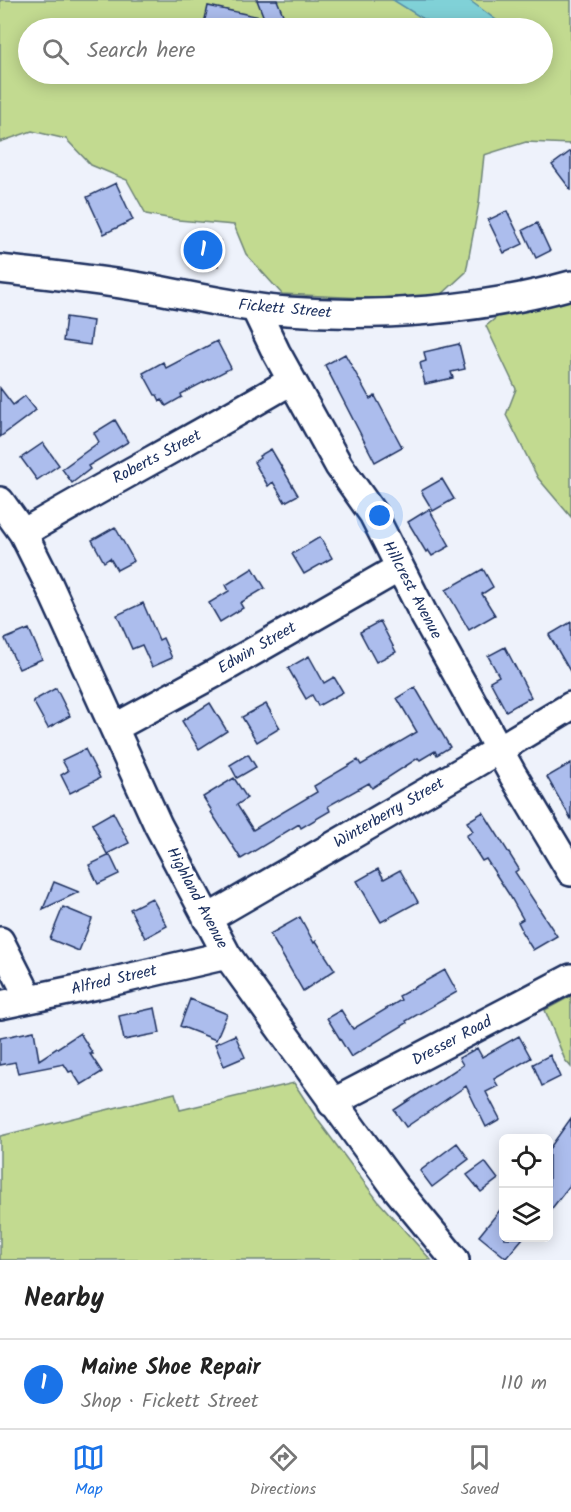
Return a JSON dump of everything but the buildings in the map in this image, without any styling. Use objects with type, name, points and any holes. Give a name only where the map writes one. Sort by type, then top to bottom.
[{"type":"street","name":"Fickett Street","points":[[0,269],[151,289],[255,308],[334,314],[429,310],[477,304],[571,285]]},
{"type":"street","name":"Hillcrest Avenue","points":[[255,308],[291,381],[339,466],[373,514],[399,568],[518,784],[571,872]]},
{"type":"street","name":"Roberts Street","points":[[23,532],[291,381]]},
{"type":"street","name":"Highland Avenue","points":[[0,501],[23,532],[158,825],[227,955],[395,1187],[455,1260]]},
{"type":"street","name":"Edwin Street","points":[[114,728],[399,568]]},
{"type":"street","name":"Winterberry Street","points":[[207,919],[571,706]]},
{"type":"street","points":[[0,941],[29,998]]},
{"type":"street","name":"Alfred Street","points":[[0,1005],[227,955]]},
{"type":"street","name":"Dresser Road","points":[[333,1103],[571,978]]},
{"type":"green space","points":[[0,0],[571,0],[571,144],[526,142],[484,155],[479,203],[466,272],[440,296],[364,298],[282,294],[246,254],[234,225],[178,220],[146,214],[127,180],[91,165],[66,139],[32,131],[0,142]]},
{"type":"green space","points":[[571,299],[571,517],[538,478],[506,415],[516,389],[486,326],[507,309],[552,305]]},
{"type":"green space","points":[[571,996],[571,1067],[565,1060],[545,1010]]},
{"type":"green space","points":[[294,1083],[320,1123],[378,1201],[431,1260],[0,1260],[0,1136],[175,1093],[180,1110]]},
{"type":"water","points":[[393,0],[469,0],[493,18],[422,18]]},
{"type":"place","name":"Maine Shoe Repair","points":[[203,250]]}]
